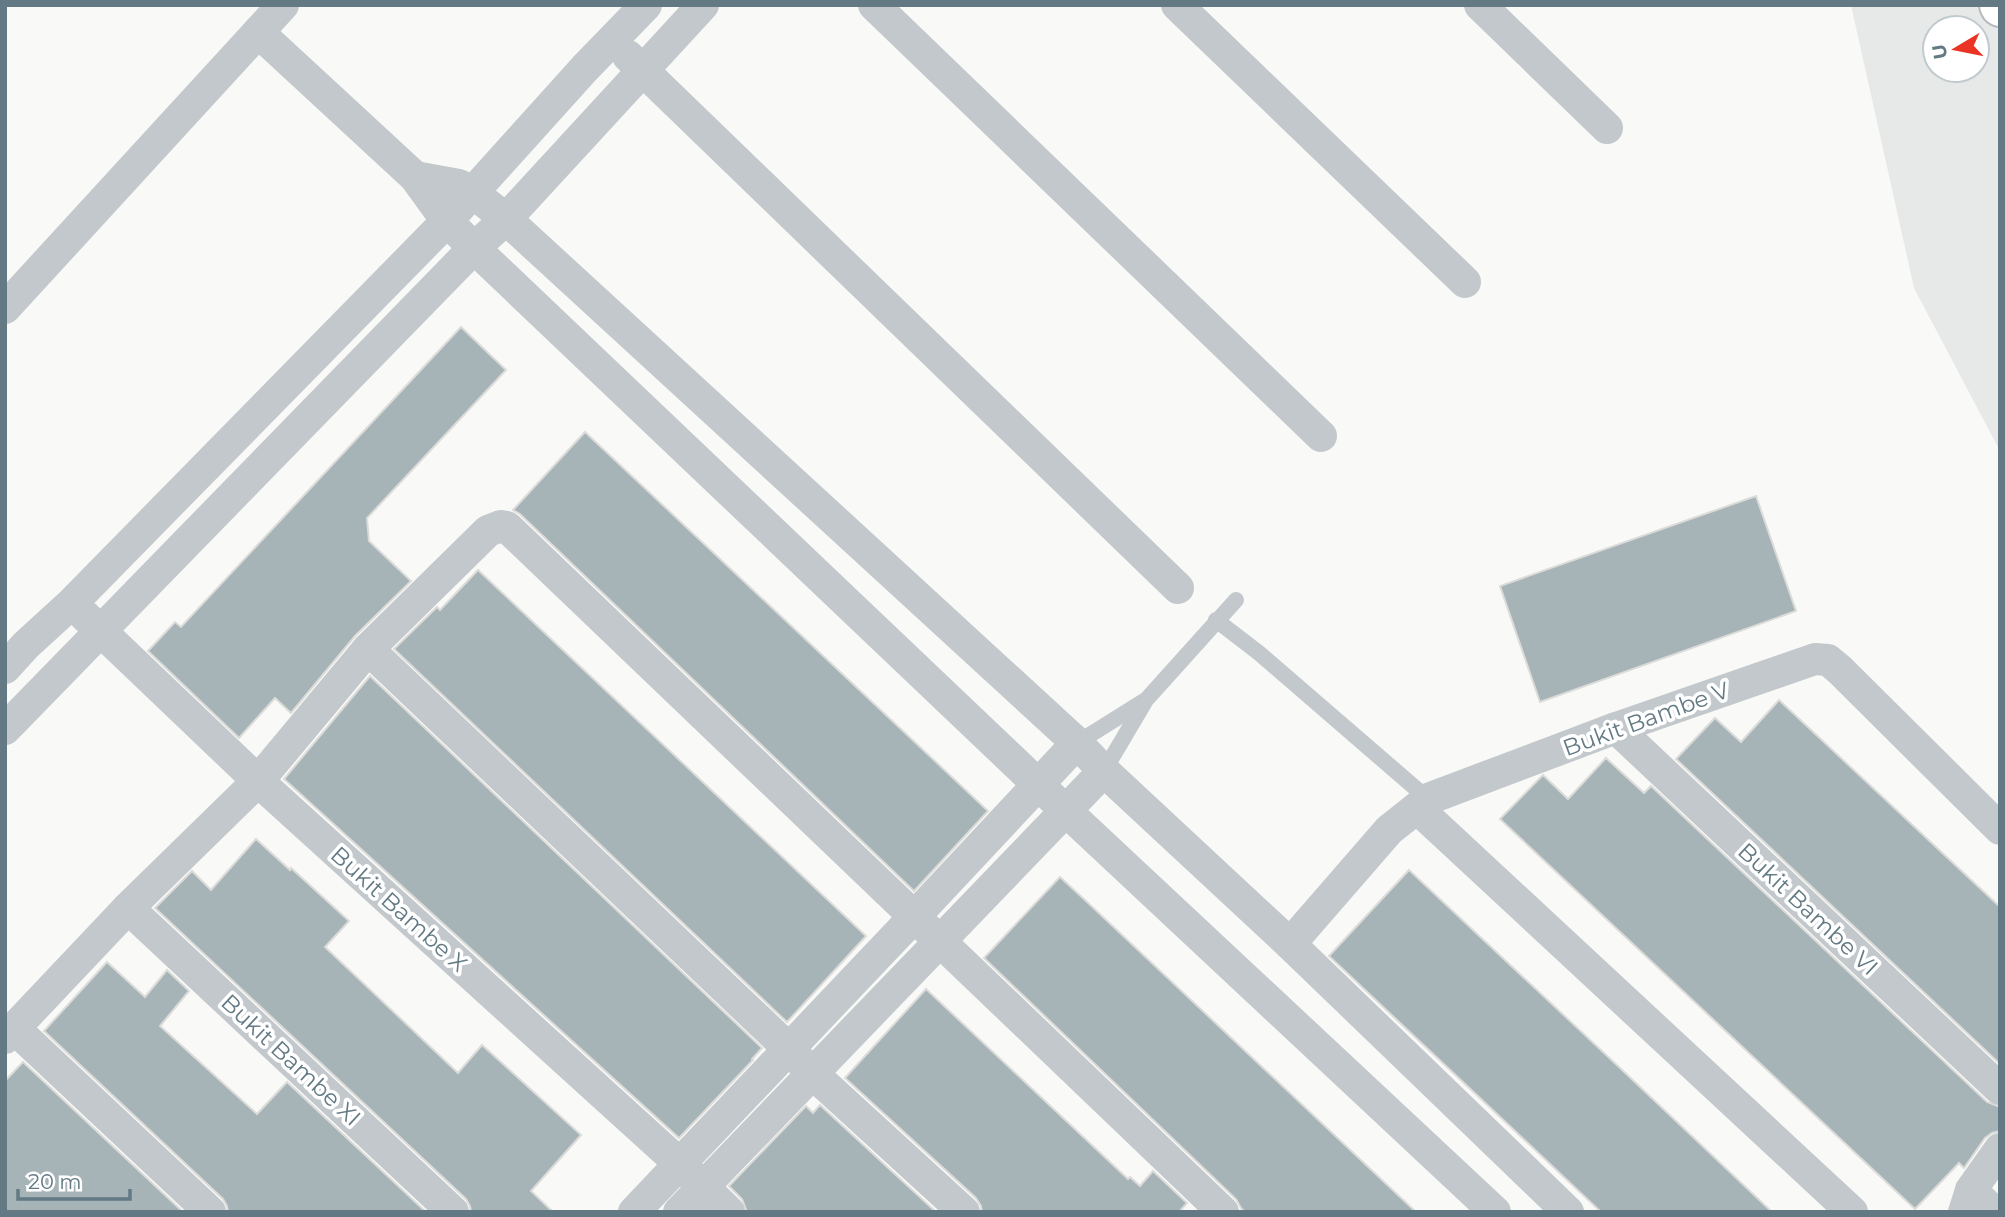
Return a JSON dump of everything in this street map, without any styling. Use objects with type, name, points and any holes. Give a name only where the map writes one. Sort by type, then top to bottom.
[{"type":"street","points":[[5,308],[283,5]]},
{"type":"street","points":[[12,647],[72,603],[447,221],[646,5]]},
{"type":"street","points":[[5,729],[474,248],[506,219],[703,5]]},
{"type":"street","points":[[874,5],[1321,436]]},
{"type":"street","points":[[1177,5],[1465,282]]},
{"type":"street","points":[[1480,5],[1606,128]]},
{"type":"street","points":[[258,32],[415,177],[447,221],[474,248],[1066,811],[1495,1212]]},
{"type":"street","points":[[612,40],[1178,588]]},
{"type":"street","points":[[415,177],[459,185],[506,219],[1077,743],[1568,1212]]},
{"type":"street","points":[[209,1212],[10,1033],[128,908],[258,781],[368,649],[488,531],[501,526],[507,527],[1223,1212]]},
{"type":"street","name":"Bukit Bambe X","points":[[72,603],[258,781],[680,1164],[729,1212]]},
{"type":"street","points":[[368,649],[812,1073],[964,1212]]},
{"type":"street","name":"Bukit Bambe V","points":[[1290,944],[1389,830],[1422,804],[1615,729],[1815,659],[1828,660],[2000,829]]},
{"type":"street","name":"Bukit Bambe VI","points":[[1615,729],[2000,1089]]},
{"type":"street","points":[[634,1212],[1077,743]]},
{"type":"street","points":[[679,1212],[1104,771]]},
{"type":"street","points":[[1422,804],[1852,1212]]},
{"type":"street","name":"Bukit Bambe XI","points":[[128,908],[453,1212]]},
{"type":"street","points":[[1994,1212],[1967,1201],[2000,1149]]},
{"type":"lane","points":[[1104,771],[1146,700],[1236,600]]},
{"type":"lane","points":[[1216,620],[1259,653],[1422,804]]},
{"type":"lane","points":[[1077,743],[1146,700]]},
{"type":"shaded area","points":[[1851,5],[2000,5],[2000,451],[1914,288]]},
{"type":"building","points":[[461,327],[506,370],[367,518],[369,541],[411,581],[355,636],[291,713],[275,698],[239,738],[148,651],[175,622],[181,627]]},
{"type":"building","points":[[585,432],[988,811],[914,891],[513,510]]},
{"type":"building","points":[[1756,496],[1796,611],[1540,702],[1500,586]]},
{"type":"building","points":[[478,570],[866,936],[787,1022],[394,649],[437,607],[440,610]]},
{"type":"building","points":[[370,676],[762,1048],[679,1138],[284,779]]},
{"type":"building","points":[[1779,700],[2000,907],[2000,1064],[1676,759],[1715,718],[1741,742]]},
{"type":"building","points":[[1606,758],[1644,793],[1651,786],[1987,1102],[2000,1107],[2000,1131],[1985,1138],[1964,1168],[1959,1163],[1915,1209],[1500,819],[1543,775],[1568,799]]},
{"type":"building","points":[[256,839],[349,921],[325,947],[458,1073],[482,1045],[581,1135],[531,1191],[553,1212],[471,1212],[466,1199],[155,908],[192,871],[211,890]]},
{"type":"building","points":[[1409,870],[1772,1212],[1601,1212],[1329,956]]},
{"type":"building","points":[[1060,877],[1416,1212],[1245,1212],[1236,1199],[984,958]]},
{"type":"building","points":[[107,962],[145,997],[167,970],[189,991],[160,1026],[257,1114],[287,1082],[426,1212],[228,1212],[223,1199],[44,1031]]},
{"type":"building","points":[[926,989],[1128,1179],[1130,1177],[1140,1186],[1153,1171],[1187,1203],[1179,1212],[982,1212],[976,1198],[845,1078]]},
{"type":"building","points":[[23,1062],[183,1212],[5,1212],[5,1081]]},
{"type":"building","points":[[820,1105],[936,1212],[747,1212],[742,1199],[729,1186],[806,1106],[813,1113]]}]
